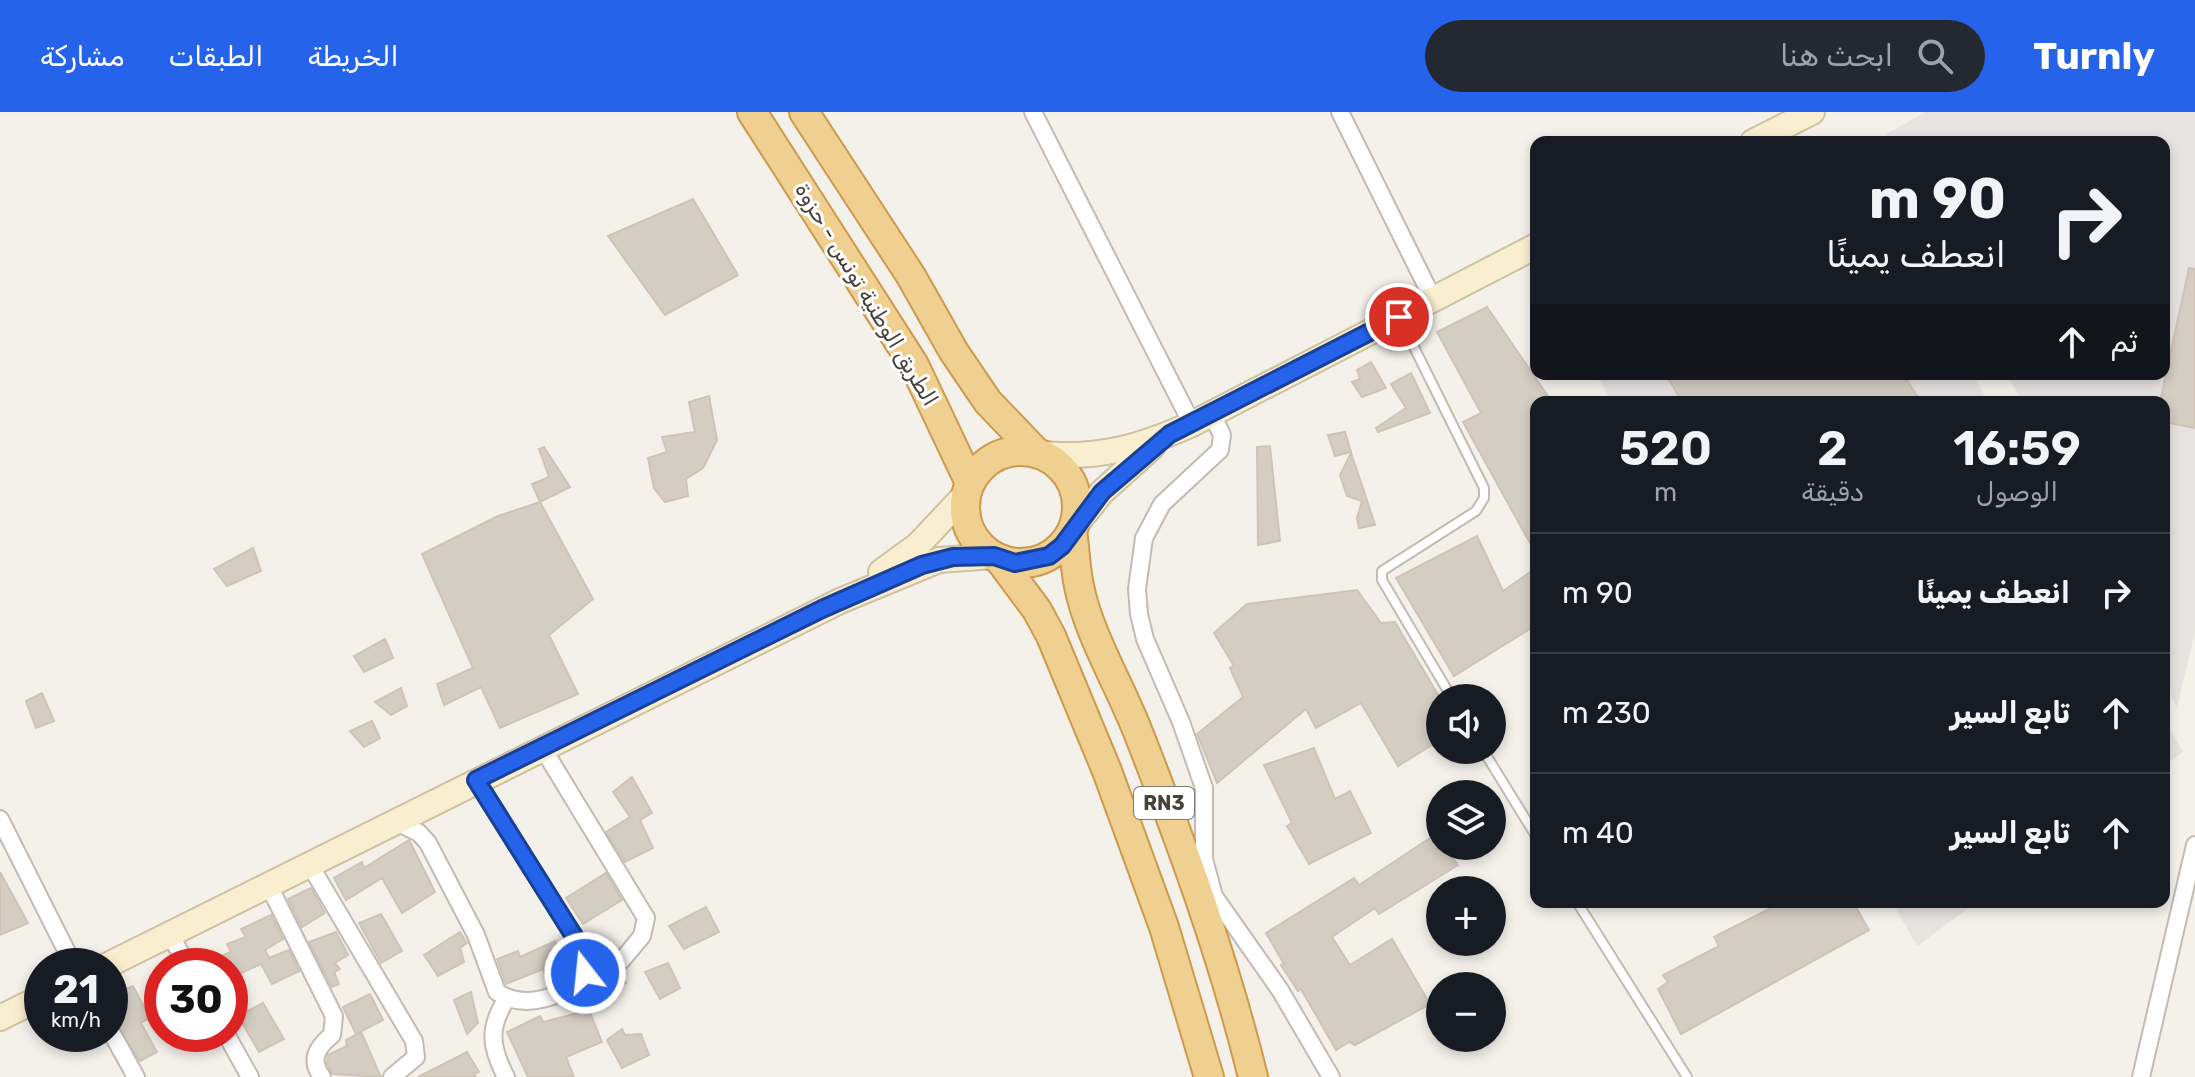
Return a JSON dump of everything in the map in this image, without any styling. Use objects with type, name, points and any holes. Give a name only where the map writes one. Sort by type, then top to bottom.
[{"type":"highway","name":"الطريق الوطنية تونس - حزوة","points":[[752,112],[914,365],[968,488]]},
{"type":"highway","name":"الطريق الوطنية تونس - حزوة","points":[[804,112],[911,276],[954,352],[988,402],[1039,453]]},
{"type":"highway","points":[[968,488],[981,467],[997,456],[1016,450],[1039,453]]},
{"type":"highway","name":"RN3","points":[[1039,453],[1058,463],[1069,476],[1076,492],[1073,529],[1079,586],[1086,610],[1138,731],[1184,856],[1230,995],[1253,1077]]},
{"type":"highway","name":"RN3","points":[[968,488],[965,512],[969,529],[979,545],[996,557],[1037,610],[1051,636],[1107,771],[1164,927],[1209,1077]]},
{"type":"highway","points":[[996,557],[1015,563],[1041,559],[1062,546],[1073,529]]},
{"type":"main road","points":[[1765,136],[1812,112]]},
{"type":"main road","points":[[1039,453],[1108,455],[1191,424],[1530,249]]},
{"type":"main road","points":[[1073,529],[1102,492],[1191,424]]},
{"type":"main road","points":[[840,601],[918,545],[968,488]]},
{"type":"main road","points":[[128,955],[840,601],[939,560],[996,557]]},
{"type":"main road","points":[[0,1018],[24,1006]]},
{"type":"street","points":[[1033,112],[1191,424],[1222,435],[1220,450],[1162,504],[1144,538],[1137,589],[1139,614],[1145,639],[1181,722],[1204,788],[1204,859],[1214,896],[1280,990],[1331,1077]]},
{"type":"street","points":[[1340,112],[1433,299]]},
{"type":"street","points":[[542,747],[643,910],[646,918],[642,936],[622,960]]},
{"type":"street","points":[[395,821],[419,833],[428,843],[476,935],[497,992],[522,1001],[562,992],[585,973],[586,962],[562,915],[476,780]]},
{"type":"street","points":[[0,819],[65,948]]},
{"type":"street","points":[[2141,1077],[2195,845]]},
{"type":"street","points":[[310,865],[414,1041],[416,1057],[392,1077]]},
{"type":"street","points":[[269,886],[334,1016],[332,1035],[317,1048],[315,1060],[322,1077]]},
{"type":"street","points":[[170,935],[178,948]]},
{"type":"street","points":[[506,1077],[493,1050],[491,1034],[495,1017],[507,998]]},
{"type":"street","points":[[122,1052],[136,1077]]},
{"type":"street","points":[[236,1052],[250,1077]]},
{"type":"lane","points":[[1399,317],[1484,488],[1484,498],[1476,511],[1382,571],[1382,580],[1444,684]]},
{"type":"lane","points":[[1492,764],[1530,826]]},
{"type":"lane","points":[[1581,908],[1687,1077]]},
{"type":"shaded area","points":[[1926,112],[2195,112],[2195,632],[2177,708],[2170,694],[2170,396],[2019,396],[2010,380],[2170,380],[2170,136],[1886,134]]},
{"type":"shaded area","points":[[1599,380],[1976,380],[1985,396],[1609,396]]},
{"type":"shaded area","points":[[2170,729],[2183,752],[2170,762]]},
{"type":"shaded area","points":[[1895,908],[1969,908],[1917,946]]},
{"type":"building","points":[[693,199],[738,275],[665,315],[608,236]]},
{"type":"building","points":[[2189,268],[2195,269],[2195,428],[2170,423],[2170,396],[2161,396],[2165,380],[2170,380],[2170,356]]},
{"type":"building","points":[[1487,307],[1530,370],[1530,380],[1537,380],[1548,396],[1530,396],[1530,543],[1463,422],[1481,413],[1437,332]]},
{"type":"building","points":[[1371,362],[1386,388],[1362,397],[1352,382],[1360,379],[1357,370]]},
{"type":"building","points":[[1411,373],[1430,413],[1378,432],[1376,428],[1406,408],[1391,384]]},
{"type":"building","points":[[1669,380],[1907,380],[1917,396],[1679,396]]},
{"type":"building","points":[[709,396],[717,440],[703,468],[686,479],[688,496],[665,502],[654,488],[648,458],[667,452],[662,437],[695,432],[689,402]]},
{"type":"building","points":[[1345,432],[1351,452],[1335,456],[1328,435]]},
{"type":"building","points":[[1270,446],[1280,541],[1258,545],[1257,447]]},
{"type":"building","points":[[544,447],[570,487],[540,502],[532,484],[549,477],[539,449]]},
{"type":"building","points":[[1351,453],[1375,525],[1359,528],[1357,518],[1362,501],[1347,496],[1340,475]]},
{"type":"building","points":[[540,502],[593,599],[549,635],[578,694],[500,728],[481,687],[444,705],[437,684],[473,668],[422,554],[498,516]]},
{"type":"building","points":[[1477,536],[1503,591],[1530,572],[1530,629],[1454,676],[1396,578]]},
{"type":"building","points":[[253,548],[261,571],[227,586],[214,569]]},
{"type":"building","points":[[1357,590],[1381,623],[1395,622],[1432,684],[1426,684],[1426,749],[1398,766],[1361,703],[1316,728],[1306,709],[1217,783],[1197,734],[1243,697],[1230,668],[1234,666],[1214,633],[1247,604]]},
{"type":"building","points":[[385,639],[393,658],[364,672],[354,656]]},
{"type":"building","points":[[401,688],[407,706],[391,715],[375,702]]},
{"type":"building","points":[[42,693],[54,721],[36,728],[26,701]]},
{"type":"building","points":[[372,721],[380,738],[364,747],[350,731]]},
{"type":"building","points":[[1314,748],[1335,799],[1350,791],[1371,833],[1309,864],[1287,826],[1292,823],[1264,765]]},
{"type":"building","points":[[632,777],[652,813],[640,820],[653,848],[625,862],[606,832],[630,817],[613,792]]},
{"type":"building","points":[[409,840],[435,892],[402,913],[382,878],[346,900],[334,878],[362,862],[364,868]]},
{"type":"building","points":[[1426,841],[1426,860],[1454,860],[1458,865],[1440,876],[1426,876],[1426,885],[1379,914],[1375,908],[1332,937],[1350,965],[1392,939],[1426,997],[1426,1006],[1355,1045],[1349,1042],[1336,1050],[1301,989],[1298,991],[1281,965],[1284,964],[1266,933],[1354,878],[1359,885]]},
{"type":"building","points":[[0,872],[28,923],[0,935]]},
{"type":"building","points":[[606,873],[622,900],[583,924],[566,898]]},
{"type":"building","points":[[311,888],[325,913],[302,927],[288,899]]},
{"type":"building","points":[[706,907],[719,932],[684,949],[669,926]]},
{"type":"building","points":[[1771,908],[1856,908],[1869,930],[1681,1034],[1658,989],[1668,982],[1663,975],[1719,946],[1714,937]]},
{"type":"building","points":[[381,914],[402,951],[381,963],[359,923]]},
{"type":"building","points":[[271,915],[283,939],[265,950],[269,958],[289,950],[299,971],[272,984],[261,964],[248,970],[248,948],[229,948],[227,944],[246,937],[241,929]]},
{"type":"building","points":[[336,932],[348,955],[335,963],[340,969],[334,972],[339,984],[332,987],[309,942]]},
{"type":"building","points":[[460,932],[467,943],[460,948],[464,962],[438,976],[424,955]]},
{"type":"building","points":[[555,941],[558,950],[565,949],[574,967],[569,973],[549,985],[543,969],[506,984],[497,959],[518,951],[520,957]]},
{"type":"building","points":[[668,963],[680,988],[660,999],[645,972]]},
{"type":"building","points":[[615,968],[626,983],[611,989],[602,974]]},
{"type":"building","points":[[133,986],[144,1007],[144,1021],[141,1023],[144,1028],[144,1052],[157,1052],[140,1061],[128,1043],[128,988]]},
{"type":"building","points":[[471,992],[478,1023],[467,1034],[454,1000]]},
{"type":"building","points":[[370,994],[383,1020],[356,1034],[343,1007]]},
{"type":"building","points":[[263,1003],[284,1039],[259,1052],[248,1033],[248,1011]]},
{"type":"building","points":[[589,1010],[602,1042],[566,1057],[574,1077],[528,1077],[507,1032],[540,1016],[543,1022]]},
{"type":"building","points":[[622,1029],[625,1035],[641,1034],[649,1055],[622,1068],[607,1040]]},
{"type":"building","points":[[361,1032],[381,1077],[332,1074],[327,1063],[328,1055],[347,1046],[346,1040]]},
{"type":"building","points":[[467,1052],[479,1072],[474,1073],[476,1077],[418,1077]]},
{"type":"route","points":[[585,973],[584,952],[476,780],[822,609],[922,565],[953,557],[994,556],[1015,563],[1032,562],[1049,556],[1062,546],[1102,492],[1134,461],[1170,434],[1399,317]]}]
